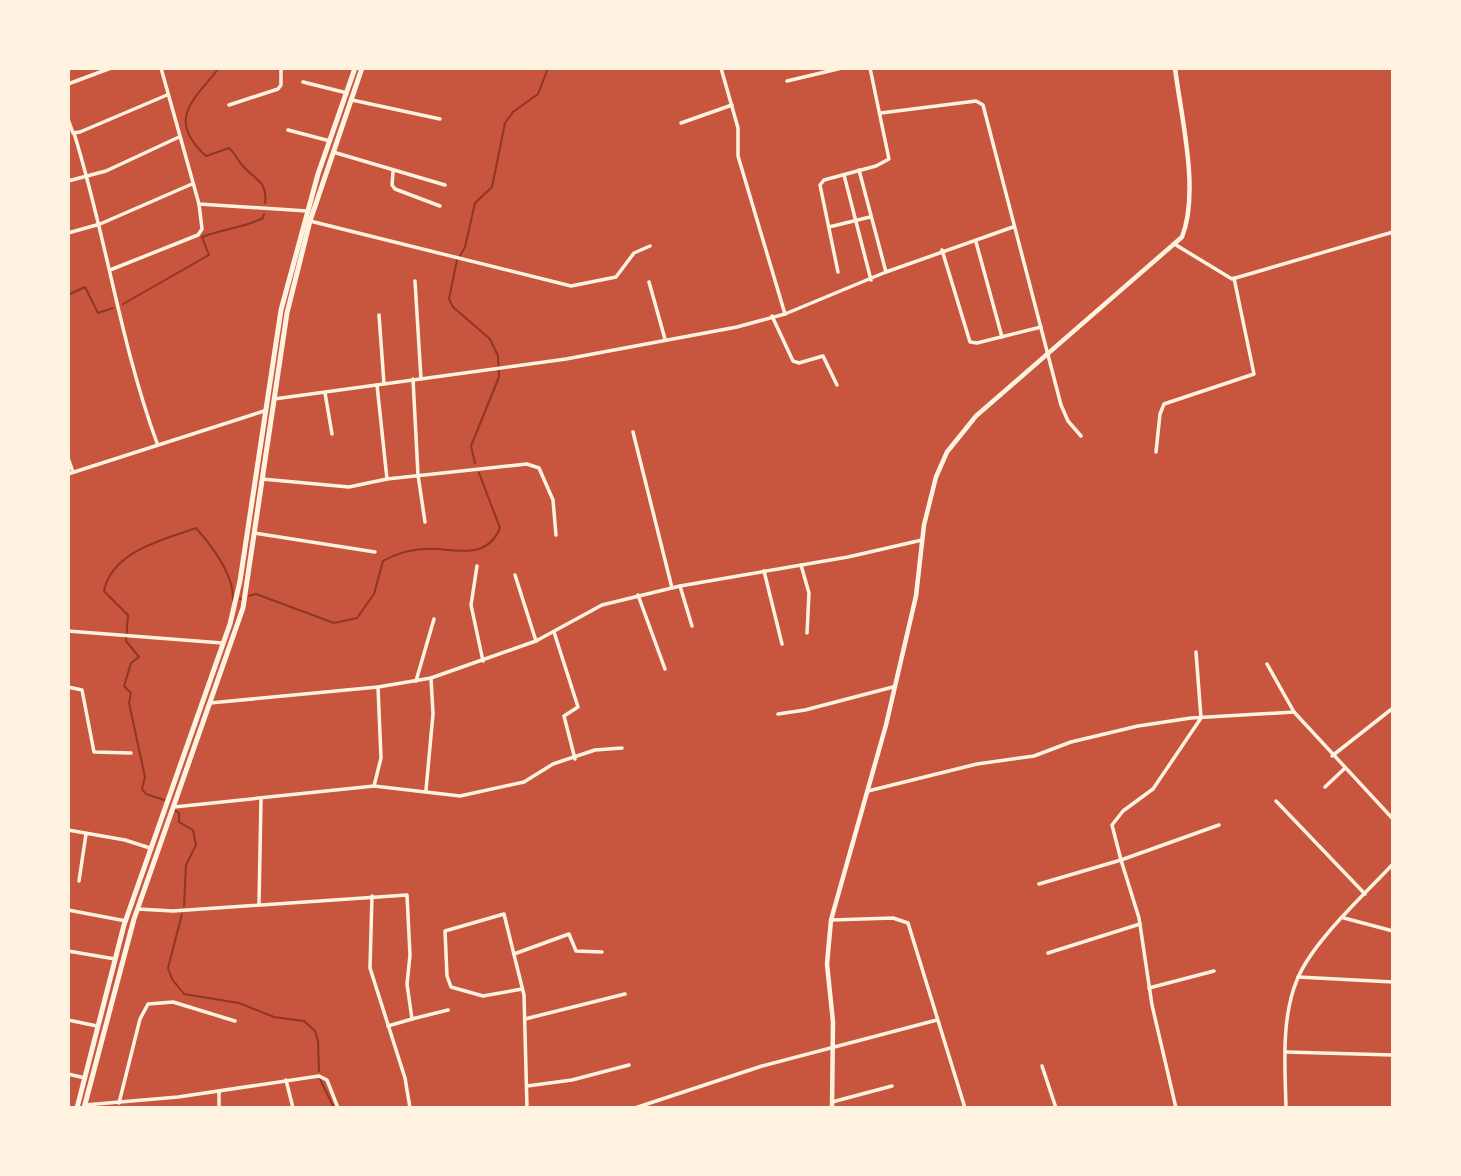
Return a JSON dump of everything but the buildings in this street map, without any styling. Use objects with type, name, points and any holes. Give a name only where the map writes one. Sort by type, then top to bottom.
[{"type":"highway","points":[[85,1106],[138,909],[225,643],[240,581],[281,310],[307,211],[355,68]]},
{"type":"highway","points":[[77,1108],[115,959],[150,848],[210,703],[243,608],[272,399],[287,313],[310,221],[362,68]]},
{"type":"street","points":[[68,84],[111,68]]},
{"type":"street","points":[[110,270],[198,235],[202,229],[199,204],[161,68]]},
{"type":"street","points":[[229,105],[278,89],[281,68]]},
{"type":"street","points":[[721,68],[738,128],[738,156],[785,314]]},
{"type":"street","points":[[811,68],[813,75]]},
{"type":"street","points":[[787,81],[842,68]]},
{"type":"street","points":[[838,272],[820,185],[824,180],[889,159],[870,68]]},
{"type":"street","points":[[892,1086],[832,1105],[827,964],[831,920],[868,792],[916,596],[924,525],[936,477],[947,452],[976,416],[1176,245],[1186,227],[1189,206],[1175,68]]},
{"type":"street","points":[[303,82],[347,93]]},
{"type":"street","points":[[74,133],[102,124],[167,94]]},
{"type":"street","points":[[352,100],[440,119]]},
{"type":"street","points":[[881,113],[981,102],[1064,415],[1082,436]]},
{"type":"street","points":[[681,122],[732,105]]},
{"type":"street","points":[[68,119],[88,176],[121,328],[157,443]]},
{"type":"street","points":[[288,130],[330,141]]},
{"type":"street","points":[[68,181],[119,166],[179,138]]},
{"type":"street","points":[[333,152],[393,172],[445,185]]},
{"type":"street","points":[[859,170],[886,272]]},
{"type":"street","points":[[393,172],[392,185],[396,189],[440,206]]},
{"type":"street","points":[[844,175],[870,280]]},
{"type":"street","points":[[68,233],[100,224],[192,184]]},
{"type":"street","points":[[199,204],[307,211]]},
{"type":"street","points":[[830,227],[870,217]]},
{"type":"street","points":[[310,221],[346,228],[470,263],[578,286],[616,277],[634,253],[650,246]]},
{"type":"street","points":[[272,399],[582,356],[724,330],[785,314],[854,283],[870,280],[942,250],[976,242],[1013,227]]},
{"type":"street","points":[[1176,245],[1234,278],[1393,232]]},
{"type":"street","points":[[976,242],[1002,337]]},
{"type":"street","points":[[942,250],[970,342],[1041,327]]},
{"type":"street","points":[[1156,452],[1160,414],[1164,404],[1254,374],[1234,278]]},
{"type":"street","points":[[415,281],[421,379]]},
{"type":"street","points":[[649,282],[665,339]]},
{"type":"street","points":[[379,315],[384,384]]},
{"type":"street","points":[[772,316],[793,361],[799,363],[823,356],[837,385]]},
{"type":"street","points":[[413,379],[418,475],[425,522]]},
{"type":"street","points":[[377,385],[387,479]]},
{"type":"street","points":[[326,393],[325,407],[332,434]]},
{"type":"street","points":[[68,458],[71,473],[157,443],[264,411]]},
{"type":"street","points":[[633,432],[672,588]]},
{"type":"street","points":[[262,479],[340,487],[518,464],[539,468],[553,500],[556,535]]},
{"type":"street","points":[[254,533],[375,552]]},
{"type":"street","points":[[210,703],[378,687],[431,678],[536,641],[593,608],[680,586],[923,540]]},
{"type":"street","points":[[801,565],[809,593],[807,633]]},
{"type":"street","points":[[477,566],[471,605],[483,660]]},
{"type":"street","points":[[764,571],[782,644]]},
{"type":"street","points":[[515,575],[536,641]]},
{"type":"street","points":[[680,586],[692,626]]},
{"type":"street","points":[[638,596],[665,669]]},
{"type":"street","points":[[416,681],[434,619]]},
{"type":"street","points":[[68,631],[225,643]]},
{"type":"street","points":[[554,631],[578,707],[564,716],[575,759]]},
{"type":"street","points":[[1176,1108],[1149,988],[1140,924],[1112,825],[1123,811],[1153,789],[1201,718],[1196,652]]},
{"type":"street","points":[[1267,664],[1294,712],[1393,819]]},
{"type":"street","points":[[426,790],[433,714],[431,678]]},
{"type":"street","points":[[68,687],[82,690],[94,752],[131,753]]},
{"type":"street","points":[[374,786],[381,758],[378,687]]},
{"type":"street","points":[[778,714],[800,711],[893,687]]},
{"type":"street","points":[[1332,756],[1393,708]]},
{"type":"street","points":[[868,792],[977,764],[1034,757],[1099,734],[1166,721],[1294,712]]},
{"type":"street","points":[[173,807],[261,800],[374,786],[460,796],[524,782],[553,764],[575,759],[595,750],[622,748]]},
{"type":"street","points":[[1325,787],[1344,769]]},
{"type":"street","points":[[258,903],[261,800]]},
{"type":"street","points":[[1276,802],[1365,894]]},
{"type":"street","points":[[1039,884],[1121,860],[1219,825]]},
{"type":"street","points":[[68,830],[125,840],[150,848]]},
{"type":"street","points":[[79,881],[86,834]]},
{"type":"street","points":[[1286,1108],[1286,1052],[1290,1004],[1298,977],[1316,949],[1393,864]]},
{"type":"street","points":[[138,909],[173,911],[258,903],[407,895],[410,955],[407,984],[412,1019]]},
{"type":"street","points":[[372,896],[370,968],[405,1078],[410,1108]]},
{"type":"street","points":[[68,910],[126,921]]},
{"type":"street","points":[[522,989],[484,996],[451,987],[447,976],[445,931],[504,914],[522,989],[527,1108]]},
{"type":"street","points":[[831,920],[893,918],[908,923],[965,1108]]},
{"type":"street","points":[[1344,918],[1393,931]]},
{"type":"street","points":[[1048,953],[1140,924]]},
{"type":"street","points":[[514,954],[569,934],[576,951],[602,952]]},
{"type":"street","points":[[68,951],[115,959]]},
{"type":"street","points":[[1149,988],[1214,971]]},
{"type":"street","points":[[1298,977],[1393,982]]},
{"type":"street","points":[[525,1019],[625,994]]},
{"type":"street","points":[[119,1103],[140,1019],[148,1004],[173,1002],[235,1021]]},
{"type":"street","points":[[388,1026],[449,1010]]},
{"type":"street","points":[[68,1020],[99,1027]]},
{"type":"street","points":[[635,1108],[832,1046],[937,1020]]},
{"type":"street","points":[[1286,1052],[1393,1055]]},
{"type":"street","points":[[527,1086],[572,1080],[629,1065]]},
{"type":"street","points":[[1042,1066],[1056,1108]]},
{"type":"street","points":[[68,1074],[85,1078]]},
{"type":"street","points":[[85,1106],[219,1092],[286,1080],[325,1077],[338,1108]]},
{"type":"street","points":[[286,1080],[293,1108]]},
{"type":"street","points":[[219,1092],[219,1108]]},
{"type":"waterway","points":[[219,68],[188,110],[188,131],[194,143],[206,156],[229,148],[263,185],[265,203]]},
{"type":"waterway","points":[[460,256],[465,247],[475,203],[492,187],[505,123],[513,112],[538,94],[548,68]]},
{"type":"waterway","points":[[123,304],[209,255],[202,237],[256,221],[263,218],[264,214]]},
{"type":"waterway","points":[[457,260],[449,299],[453,307],[490,339],[498,356],[499,377],[471,446],[475,463]]},
{"type":"waterway","points":[[68,295],[85,287],[98,313],[113,308]]},
{"type":"waterway","points":[[249,596],[256,594],[334,623],[357,618],[374,594],[383,561],[416,550],[473,550],[489,544],[495,537],[500,528],[479,473]]},
{"type":"waterway","points":[[164,800],[146,794],[142,789],[145,777],[129,703],[131,693],[124,686],[131,663],[139,657],[126,641],[128,615],[104,591],[109,577],[128,557],[154,543],[196,528],[226,571],[233,600]]},
{"type":"waterway","points":[[175,810],[179,813],[179,822],[193,830],[196,845],[186,865],[184,906]]},
{"type":"waterway","points":[[182,914],[168,968],[172,979],[184,994],[239,1003],[274,1017],[304,1021],[315,1031],[319,1071]]},
{"type":"waterway","points":[[320,1079],[334,1108]]}]
